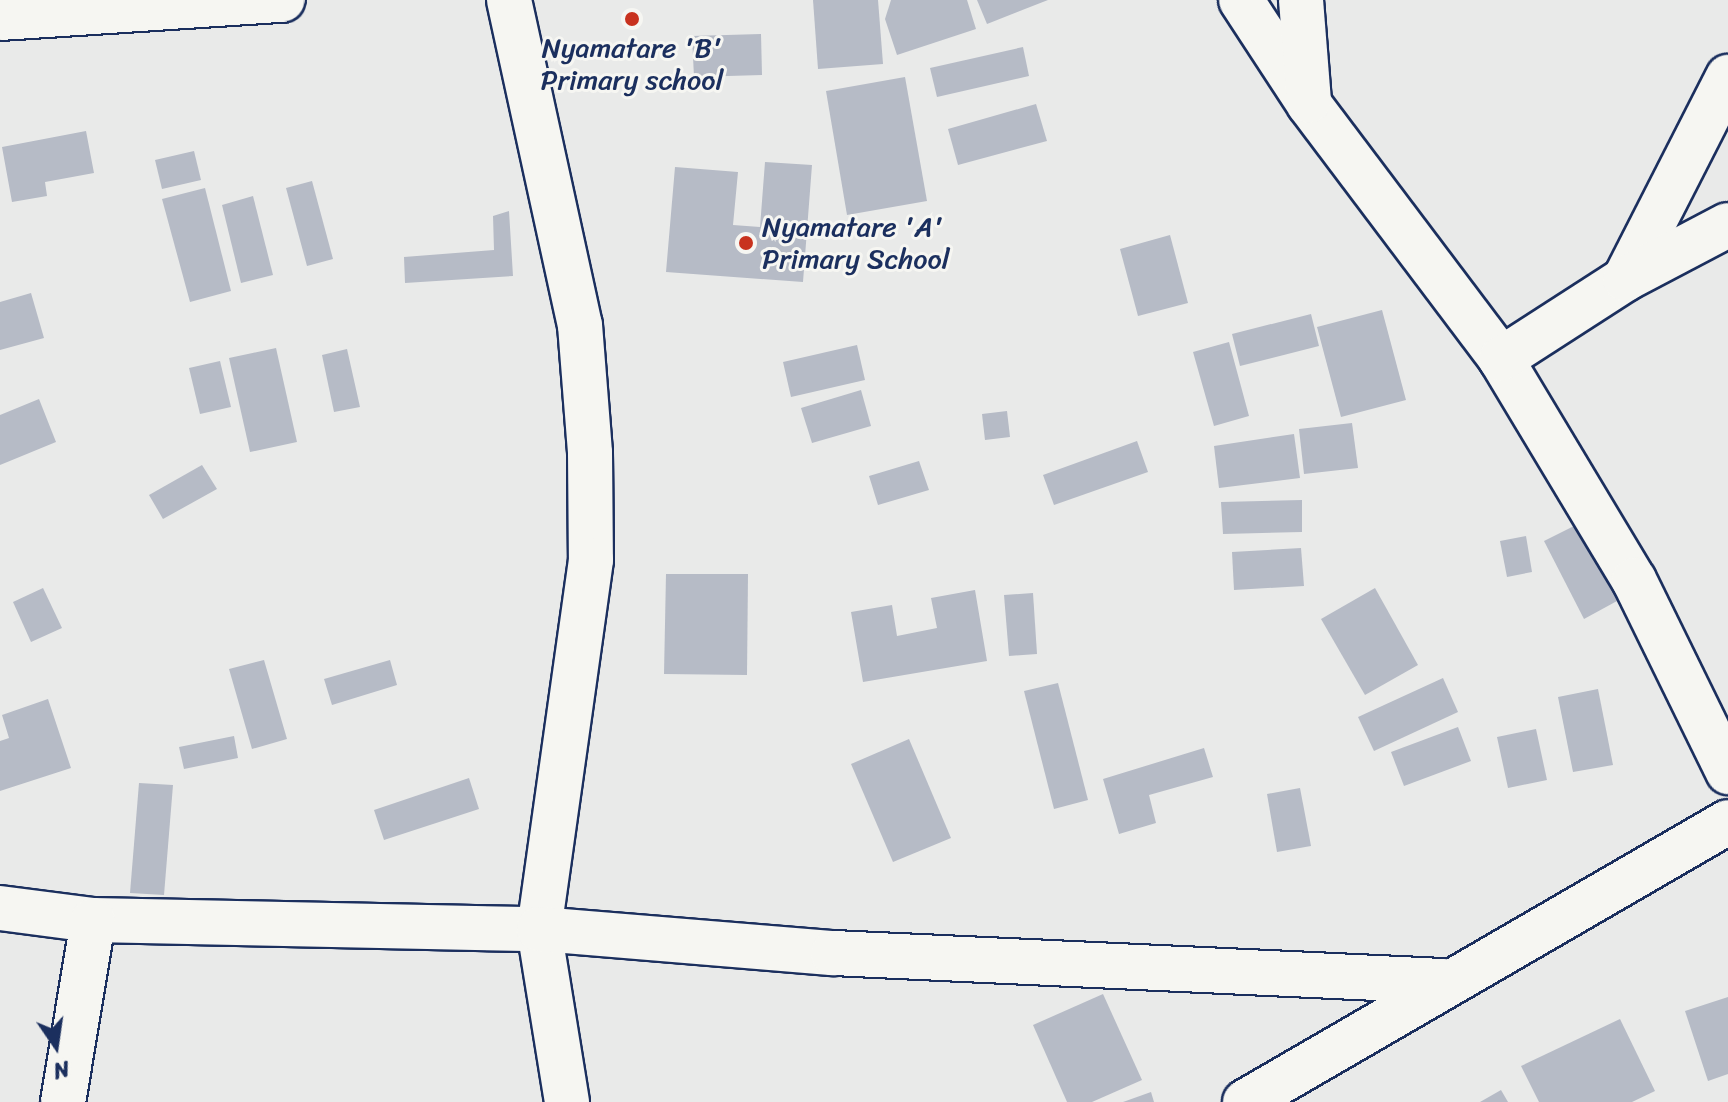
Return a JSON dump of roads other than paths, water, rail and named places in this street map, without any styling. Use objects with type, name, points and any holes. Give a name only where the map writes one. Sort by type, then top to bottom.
[{"type":"street","points":[[0,18],[282,0]]},
{"type":"street","points":[[509,0],[580,325],[590,453],[591,560],[539,929],[567,1102]]},
{"type":"street","points":[[1241,0],[1309,104],[1501,359],[1634,580],[1728,772]]},
{"type":"street","points":[[1301,0],[1309,104]]},
{"type":"street","points":[[1625,279],[1728,77]]},
{"type":"street","points":[[1501,359],[1625,279],[1728,225]]},
{"type":"street","points":[[1245,1102],[1289,1092],[1443,981],[1728,822]]},
{"type":"street","points":[[0,908],[93,920],[539,929],[833,953],[1443,981]]},
{"type":"street","points":[[63,1102],[93,920]]},
{"type":"place","name":"Nyamatare 'B' Primary school","points":[[632,19]]},
{"type":"place","name":"Nyamatare 'A' Primary School","points":[[746,243]]}]
